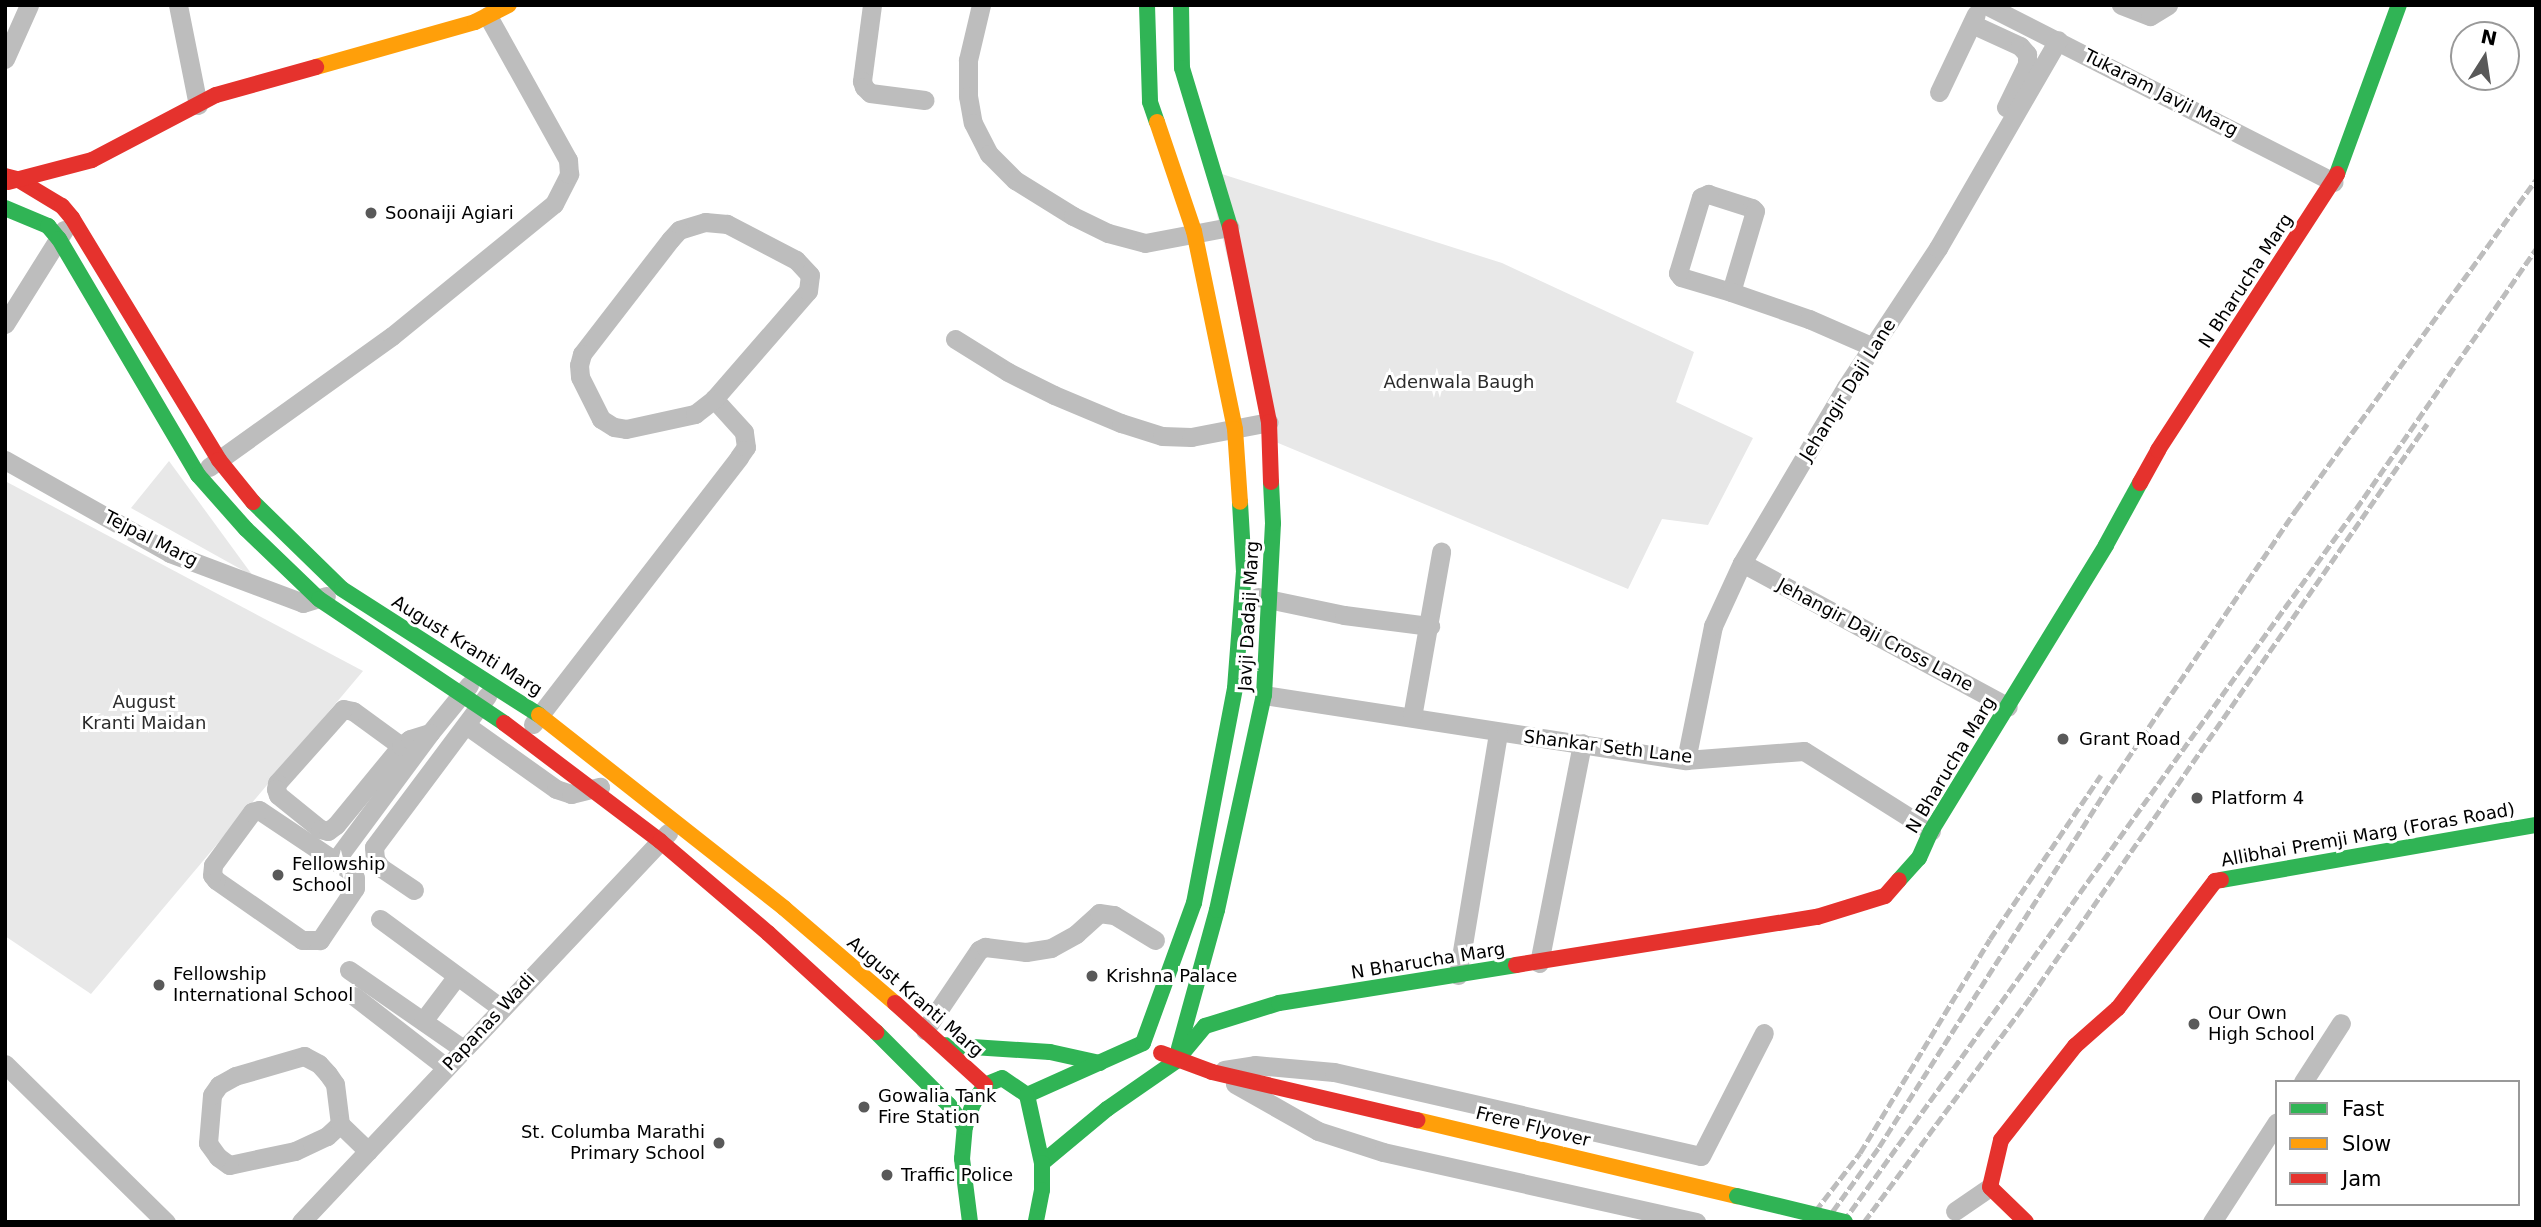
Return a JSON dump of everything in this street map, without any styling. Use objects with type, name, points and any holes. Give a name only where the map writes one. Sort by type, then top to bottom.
[{"type":"main road","points":[[9,179],[92,160],[216,95],[475,22],[509,5]]},
{"type":"main road","name":"Javji Dadaji Marg","points":[[1143,1043],[1195,903],[1235,688],[1243,595],[1243,527],[1235,429],[1194,231],[1150,102],[1147,5]]},
{"type":"main road","name":"Javji Dadaji Marg","points":[[1176,1061],[1214,922],[1264,695],[1273,523],[1269,482],[1269,422],[1230,227],[1182,68],[1181,5]]},
{"type":"main road","name":"N Bharucha Marg","points":[[1176,1061],[1205,1026],[1279,1003],[1818,918],[1885,896],[1919,858],[1931,831],[2106,545],[2158,450],[2334,182],[2399,5]]},
{"type":"main road","points":[[70,200],[92,160]]},
{"type":"main road","name":"August Kranti Marg","points":[[9,179],[70,200],[219,460],[264,515],[342,589],[539,715],[620,777],[784,908],[985,1085]]},
{"type":"main road","points":[[5,208],[53,232],[198,475],[246,529],[319,599],[524,736],[660,841],[768,933],[896,1051],[949,1105],[965,1127]]},
{"type":"main road","points":[[1240,487],[1269,482]]},
{"type":"main road","name":"Allibhai Premji Marg (Foras Road)","points":[[1990,1187],[2001,1140],[2075,1046],[2118,1008],[2215,881],[2536,825]]},
{"type":"main road","points":[[1027,1095],[1143,1043]]},
{"type":"main road","name":"Frere Flyover","points":[[1143,1043],[1176,1061],[1212,1072],[1845,1222]]},
{"type":"main road","points":[[942,1045],[1050,1052],[1100,1063]]},
{"type":"main road","points":[[1042,1163],[1107,1109],[1176,1061]]},
{"type":"main road","points":[[970,1222],[962,1159],[965,1127],[973,1104],[985,1085],[1002,1078],[1027,1095],[1042,1163],[1042,1190],[1036,1222]]},
{"type":"main road","points":[[1990,1187],[2026,1222]]},
{"type":"street","points":[[5,59],[29,5]]},
{"type":"street","points":[[178,5],[198,105]]},
{"type":"street","points":[[872,5],[862,81],[864,87],[870,93],[925,100]]},
{"type":"street","points":[[981,5],[968,60],[968,96],[974,123],[989,154],[1015,180],[1073,216],[1108,233],[1145,243],[1194,231],[1230,227]]},
{"type":"street","points":[[1938,92],[1984,5]]},
{"type":"street","name":"Tukaram Javji Marg","points":[[1984,5],[2058,40],[2334,182]]},
{"type":"street","points":[[2022,22],[2032,5]]},
{"type":"street","points":[[2121,5],[2150,16],[2168,5]]},
{"type":"street","points":[[198,475],[392,336],[554,204],[569,174],[568,160],[488,16]]},
{"type":"street","points":[[1972,24],[2020,46],[2027,54],[2027,64],[2006,108],[2014,117]]},
{"type":"street","points":[[2027,54],[2058,40]]},
{"type":"street","name":"Jehangir Daji Lane","points":[[1686,760],[1713,626],[1742,563],[1873,347],[1938,248],[2058,40]]},
{"type":"street","points":[[1731,292],[1755,211],[1705,194],[1701,197],[1678,273],[1731,292],[1810,319],[1873,347]]},
{"type":"street","points":[[5,324],[70,200]]},
{"type":"street","points":[[705,222],[727,224],[796,260],[810,275],[808,291],[714,399],[695,414],[626,429],[614,427],[601,419],[580,377],[579,365],[582,354],[670,240],[679,230],[705,222]]},
{"type":"street","points":[[955,339],[1008,372],[1121,423],[1162,436],[1191,437],[1269,422]]},
{"type":"street","points":[[524,736],[746,447],[744,432],[714,399]]},
{"type":"street","name":"Tejpal Marg","points":[[5,460],[170,553],[303,603],[342,589]]},
{"type":"street","points":[[1412,717],[1441,552]]},
{"type":"street","name":"Jehangir Daji Cross Lane","points":[[1742,563],[2008,707]]},
{"type":"street","points":[[1243,595],[1344,615],[1430,626]]},
{"type":"street","points":[[335,861],[430,733],[477,676]]},
{"type":"street","points":[[414,890],[381,868],[375,859],[374,847],[494,687]]},
{"type":"street","name":"Shankar Seth Lane","points":[[1264,695],[1686,760],[1804,751],[1931,831]]},
{"type":"street","points":[[401,746],[353,711],[343,709],[277,783],[275,789],[278,795],[320,829],[328,831],[336,825],[401,746],[410,739],[430,733]]},
{"type":"street","points":[[466,725],[556,789],[571,794],[593,790],[620,777]]},
{"type":"street","points":[[1458,975],[1498,733]]},
{"type":"street","points":[[1539,963],[1582,743]]},
{"type":"street","points":[[259,810],[335,861],[353,873],[355,888],[326,935],[314,941],[302,940],[216,880],[212,870],[252,812],[259,810]]},
{"type":"street","name":"Papanas Wadi","points":[[301,1222],[678,823]]},
{"type":"street","points":[[925,1030],[979,950],[1026,952],[1051,948],[1076,934],[1099,913],[1114,915],[1155,940]]},
{"type":"street","points":[[380,919],[502,1009]]},
{"type":"street","points":[[349,970],[463,1049]]},
{"type":"street","points":[[423,1021],[457,976]]},
{"type":"street","points":[[354,996],[446,1067]]},
{"type":"street","points":[[2304,1080],[2341,1023]]},
{"type":"street","points":[[1212,1072],[1255,1065],[1334,1072],[1701,1156],[1764,1033]]},
{"type":"street","points":[[340,1124],[327,1136],[295,1151],[229,1165],[208,1143],[212,1095],[219,1085],[235,1076],[304,1056],[319,1064],[335,1084],[340,1124],[368,1151]]},
{"type":"street","points":[[5,1064],[166,1222]]},
{"type":"street","points":[[1212,1072],[1318,1131],[1383,1152],[1696,1222]]},
{"type":"street","points":[[2212,1222],[2275,1125]]},
{"type":"street","points":[[1955,1211],[1990,1187]]},
{"type":"green space","name":"Adenwala Baugh","points":[[1206,169],[1502,263],[1694,352],[1676,402],[1753,438],[1708,525],[1662,519],[1628,589],[1271,440]]},
{"type":"green space","points":[[169,461],[253,576],[131,508]]},
{"type":"green space","name":"August Kranti Maidan","points":[[5,481],[363,671],[91,994],[5,936]]},
{"type":"railway","points":[[1825,1222],[1879,1147],[2111,783],[2296,510],[2536,180]]},
{"type":"railway","points":[[1843,1222],[2356,509],[2536,249]]},
{"type":"railway","points":[[1864,1222],[2031,996],[2427,424]]},
{"type":"railway","points":[[1807,1222],[1860,1153],[1990,939],[2101,775]]},
{"type":"traffic: fast","points":[[1147,5],[1150,102],[1157,122]]},
{"type":"traffic: fast","points":[[1181,5],[1182,68],[1230,227]]},
{"type":"traffic: fast","points":[[2337,174],[2399,5]]},
{"type":"traffic: fast","points":[[5,208],[48,226],[59,239],[198,475],[246,529],[319,599],[504,723]]},
{"type":"traffic: fast","points":[[1179,1048],[1217,910],[1264,695],[1273,523],[1271,482]]},
{"type":"traffic: fast","points":[[1899,880],[1919,858],[1931,831],[2106,545],[2140,483]]},
{"type":"traffic: fast","points":[[253,502],[342,589],[539,715]]},
{"type":"traffic: fast","points":[[1027,1095],[1143,1043],[1194,903],[1235,688],[1244,572],[1240,502]]},
{"type":"traffic: fast","points":[[2221,880],[2536,825]]},
{"type":"traffic: fast","points":[[1042,1163],[1107,1109],[1176,1061],[1205,1026],[1279,1003],[1516,965]]},
{"type":"traffic: fast","points":[[876,1032],[949,1105],[965,1127]]},
{"type":"traffic: fast","points":[[942,1045],[1050,1052],[1100,1063]]},
{"type":"traffic: fast","points":[[970,1222],[962,1159],[965,1127],[973,1104],[985,1085],[1002,1078],[1027,1095],[1042,1163],[1042,1190],[1036,1222]]},
{"type":"traffic: fast","points":[[1737,1196],[1845,1222]]},
{"type":"traffic: slow","points":[[316,67],[475,22],[509,5]]},
{"type":"traffic: slow","points":[[1157,122],[1194,231],[1235,429],[1240,502]]},
{"type":"traffic: slow","points":[[539,715],[784,908],[895,1003]]},
{"type":"traffic: slow","points":[[1417,1120],[1737,1196]]},
{"type":"traffic: jam","points":[[8,182],[92,160],[216,95],[316,67]]},
{"type":"traffic: jam","points":[[2140,483],[2158,450],[2337,174]]},
{"type":"traffic: jam","points":[[5,176],[17,179],[62,206],[72,218],[219,460],[253,502]]},
{"type":"traffic: jam","points":[[1230,227],[1269,422],[1271,482]]},
{"type":"traffic: jam","points":[[504,723],[660,841],[768,933],[876,1032]]},
{"type":"traffic: jam","points":[[1516,965],[1817,917],[1885,896],[1899,880]]},
{"type":"traffic: jam","points":[[2026,1222],[1990,1187],[2001,1140],[2075,1046],[2118,1008],[2215,881],[2221,880]]},
{"type":"traffic: jam","points":[[895,1003],[985,1085]]},
{"type":"traffic: jam","points":[[1161,1053],[1212,1072],[1417,1120]]},
{"type":"place","name":"Soonaiji Agiari","points":[[371,213]]},
{"type":"place","name":"Grant Road","points":[[2063,739]]},
{"type":"place","name":"Platform 4","points":[[2197,798]]},
{"type":"place","name":"Fellowship School","points":[[278,875]]},
{"type":"place","name":"Krishna Palace","points":[[1092,976]]},
{"type":"place","name":"Fellowship International School","points":[[159,985]]},
{"type":"place","name":"Our Own High School","points":[[2194,1024]]},
{"type":"place","name":"Gowalia Tank Fire Station","points":[[864,1107]]},
{"type":"place","name":"St. Columba Marathi Primary School","points":[[719,1143]]},
{"type":"place","name":"Traffic Police","points":[[887,1175]]}]
